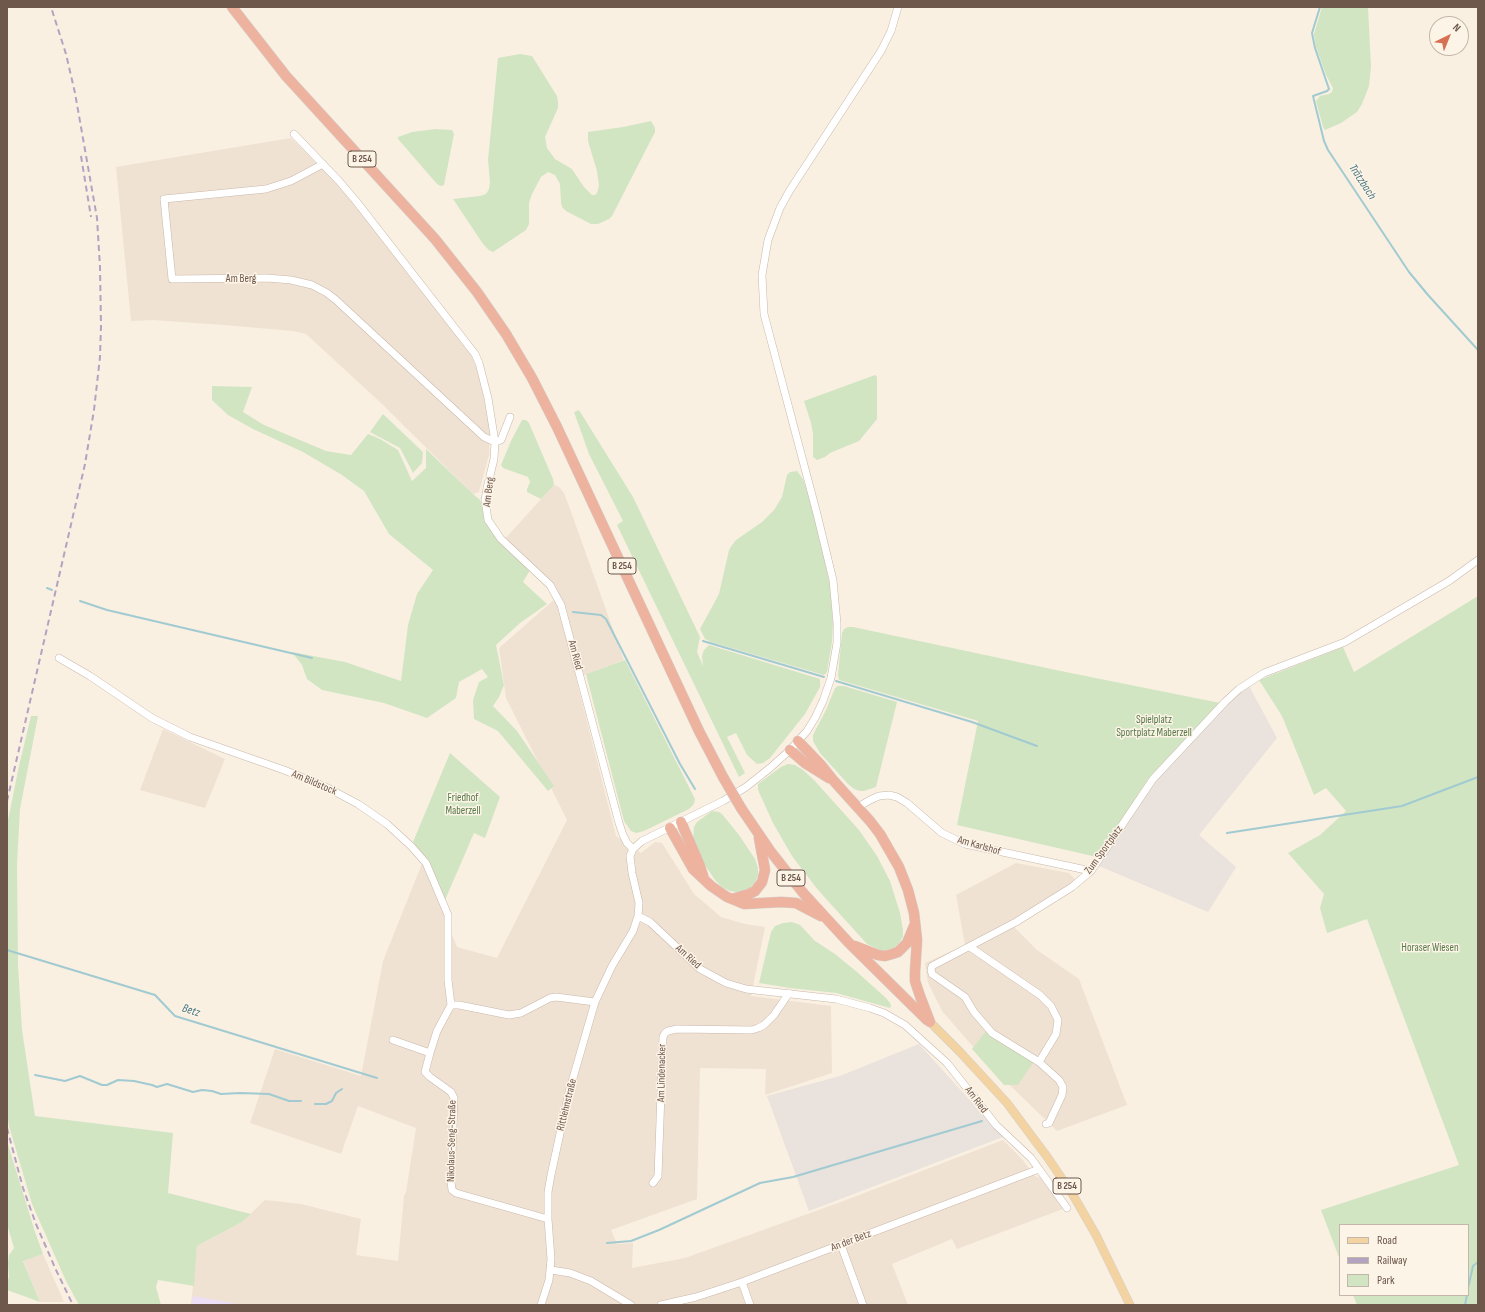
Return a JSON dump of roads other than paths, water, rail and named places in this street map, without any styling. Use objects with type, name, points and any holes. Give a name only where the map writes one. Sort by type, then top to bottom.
[{"type":"highway","name":"B 254","points":[[232,7],[286,76],[434,239],[478,292],[506,334],[532,378],[557,427],[699,731],[741,808],[758,835],[782,867],[827,919],[849,943],[930,1022]]},
{"type":"highway","points":[[798,741],[821,765],[880,834],[899,867],[912,902],[917,940],[914,972],[915,981],[930,1022]]},
{"type":"highway","points":[[790,750],[817,771],[833,780]]},
{"type":"highway","points":[[681,822],[704,879]]},
{"type":"highway","points":[[670,828],[693,869],[718,892],[744,904],[781,902],[796,903],[827,919]]},
{"type":"highway","points":[[732,899],[755,891],[762,882],[765,870],[758,835]]},
{"type":"highway","points":[[849,943],[878,955],[885,956],[892,954],[898,952],[907,943],[914,924]]},
{"type":"main road","name":"B 254","points":[[930,1022],[996,1091],[1023,1123],[1052,1164],[1076,1200],[1096,1235],[1130,1305]]},
{"type":"street","points":[[638,916],[639,903],[632,873],[630,856],[633,849],[642,841],[723,801],[746,787],[770,768],[790,750],[815,718],[831,678],[837,643],[836,601],[826,548],[764,314],[762,275],[764,256],[768,240],[780,208],[790,190],[881,51],[891,31],[898,7]]},
{"type":"street","name":"Am Berg","points":[[294,134],[356,201],[475,354],[479,363],[488,398],[495,442],[494,459],[487,488],[486,511],[488,520],[501,539]]},
{"type":"street","name":"Am Berg","points":[[323,164],[291,181],[266,189],[164,200],[172,279],[267,278],[291,280],[320,288],[336,300],[484,437],[495,442]]},
{"type":"street","points":[[495,442],[502,440],[510,417]]},
{"type":"street","name":"Am Ried","points":[[501,539],[550,585],[561,605],[622,835],[633,849]]},
{"type":"street","name":"Zum Sportplatz","points":[[1039,1062],[992,1033],[974,1012],[965,997],[932,974],[932,966],[1016,922],[1072,888],[1091,871],[1154,779],[1225,702],[1239,689],[1264,673],[1345,642],[1449,581],[1478,560]]},
{"type":"street","name":"Am Bildstock","points":[[59,658],[90,676],[152,718],[190,738],[284,770],[326,787],[358,804],[387,824],[411,846],[426,863],[448,915],[448,980],[451,1005]]},
{"type":"street","name":"Am Karlshof","points":[[858,807],[879,796],[889,795],[897,797],[907,802],[942,833],[965,844],[1091,871]]},
{"type":"street","name":"Am Ried","points":[[638,916],[650,922],[700,969],[726,984],[746,989],[836,999],[884,1014],[905,1025],[919,1036],[947,1063],[996,1125],[1024,1150],[1067,1208]]},
{"type":"street","name":"Rittlehnstraße","points":[[541,1305],[550,1270],[551,1259],[548,1220],[548,1192],[569,1092],[595,1002],[612,966],[633,931],[638,916]]},
{"type":"street","points":[[970,947],[1040,995],[1051,1006],[1058,1020],[1056,1034],[1039,1062],[1059,1080],[1063,1087],[1062,1095],[1049,1123],[1046,1124]]},
{"type":"street","name":"Am Lindenacker","points":[[653,1182],[658,1176],[664,1033],[677,1029],[752,1030],[764,1025],[774,1015],[789,993]]},
{"type":"street","points":[[451,1005],[460,1005],[509,1015],[521,1013],[544,1001],[556,997],[595,1002]]},
{"type":"street","name":"Nikolaus-Seng-Straße","points":[[451,1005],[438,1028],[425,1072],[451,1092],[454,1098],[450,1182],[452,1190],[456,1193],[548,1220]]},
{"type":"street","points":[[393,1040],[430,1053]]},
{"type":"street","name":"An der Betz","points":[[661,1305],[696,1297],[742,1282],[1039,1169]]},
{"type":"street","points":[[841,1245],[863,1305]]},
{"type":"street","points":[[550,1270],[570,1273],[591,1281],[631,1305]]},
{"type":"street","points":[[742,1282],[750,1305]]},
{"type":"waterway","name":"Trätzbach","points":[[1320,7],[1312,33],[1315,48],[1329,89],[1313,96],[1324,141],[1328,150],[1409,272],[1478,350]]},
{"type":"waterway","points":[[47,588],[52,590]]},
{"type":"waterway","points":[[80,601],[107,610],[312,658]]},
{"type":"waterway","points":[[573,612],[601,615],[606,619],[680,764],[695,789]]},
{"type":"waterway","points":[[703,641],[824,677]]},
{"type":"waterway","points":[[836,681],[972,722],[1037,746]]},
{"type":"waterway","points":[[1227,833],[1402,806],[1478,777]]},
{"type":"waterway","name":"Betz","points":[[7,950],[155,995],[175,1016],[377,1078]]},
{"type":"waterway","points":[[35,1075],[65,1081],[80,1076],[102,1085],[107,1085],[118,1080],[134,1081],[157,1087],[167,1084],[193,1092],[202,1090],[221,1094],[269,1094],[289,1101],[301,1101]]},
{"type":"waterway","points":[[315,1104],[326,1104],[332,1101],[336,1093],[342,1089]]},
{"type":"waterway","points":[[607,1243],[631,1241],[659,1230],[760,1183],[793,1177],[982,1121]]},
{"type":"waterway","points":[[1469,1284],[1473,1266],[1478,1262]]},
{"type":"waterway","points":[[1465,1305],[1467,1296]]},
{"type":"railway","points":[[7,801],[85,464],[94,410],[100,357],[100,267],[97,218],[75,93],[66,54],[51,7]]},
{"type":"railway","points":[[81,156],[91,217]]},
{"type":"railway","points":[[7,1128],[23,1188],[36,1224],[73,1305]]},
{"type":"park label","name":"Spielplatz Sportplatz Maberzell","points":[[1154,726]]},
{"type":"park label","name":"Friedhof Maberzell","points":[[463,804]]},
{"type":"park label","name":"Horaser Wiesen","points":[[1430,948]]}]
